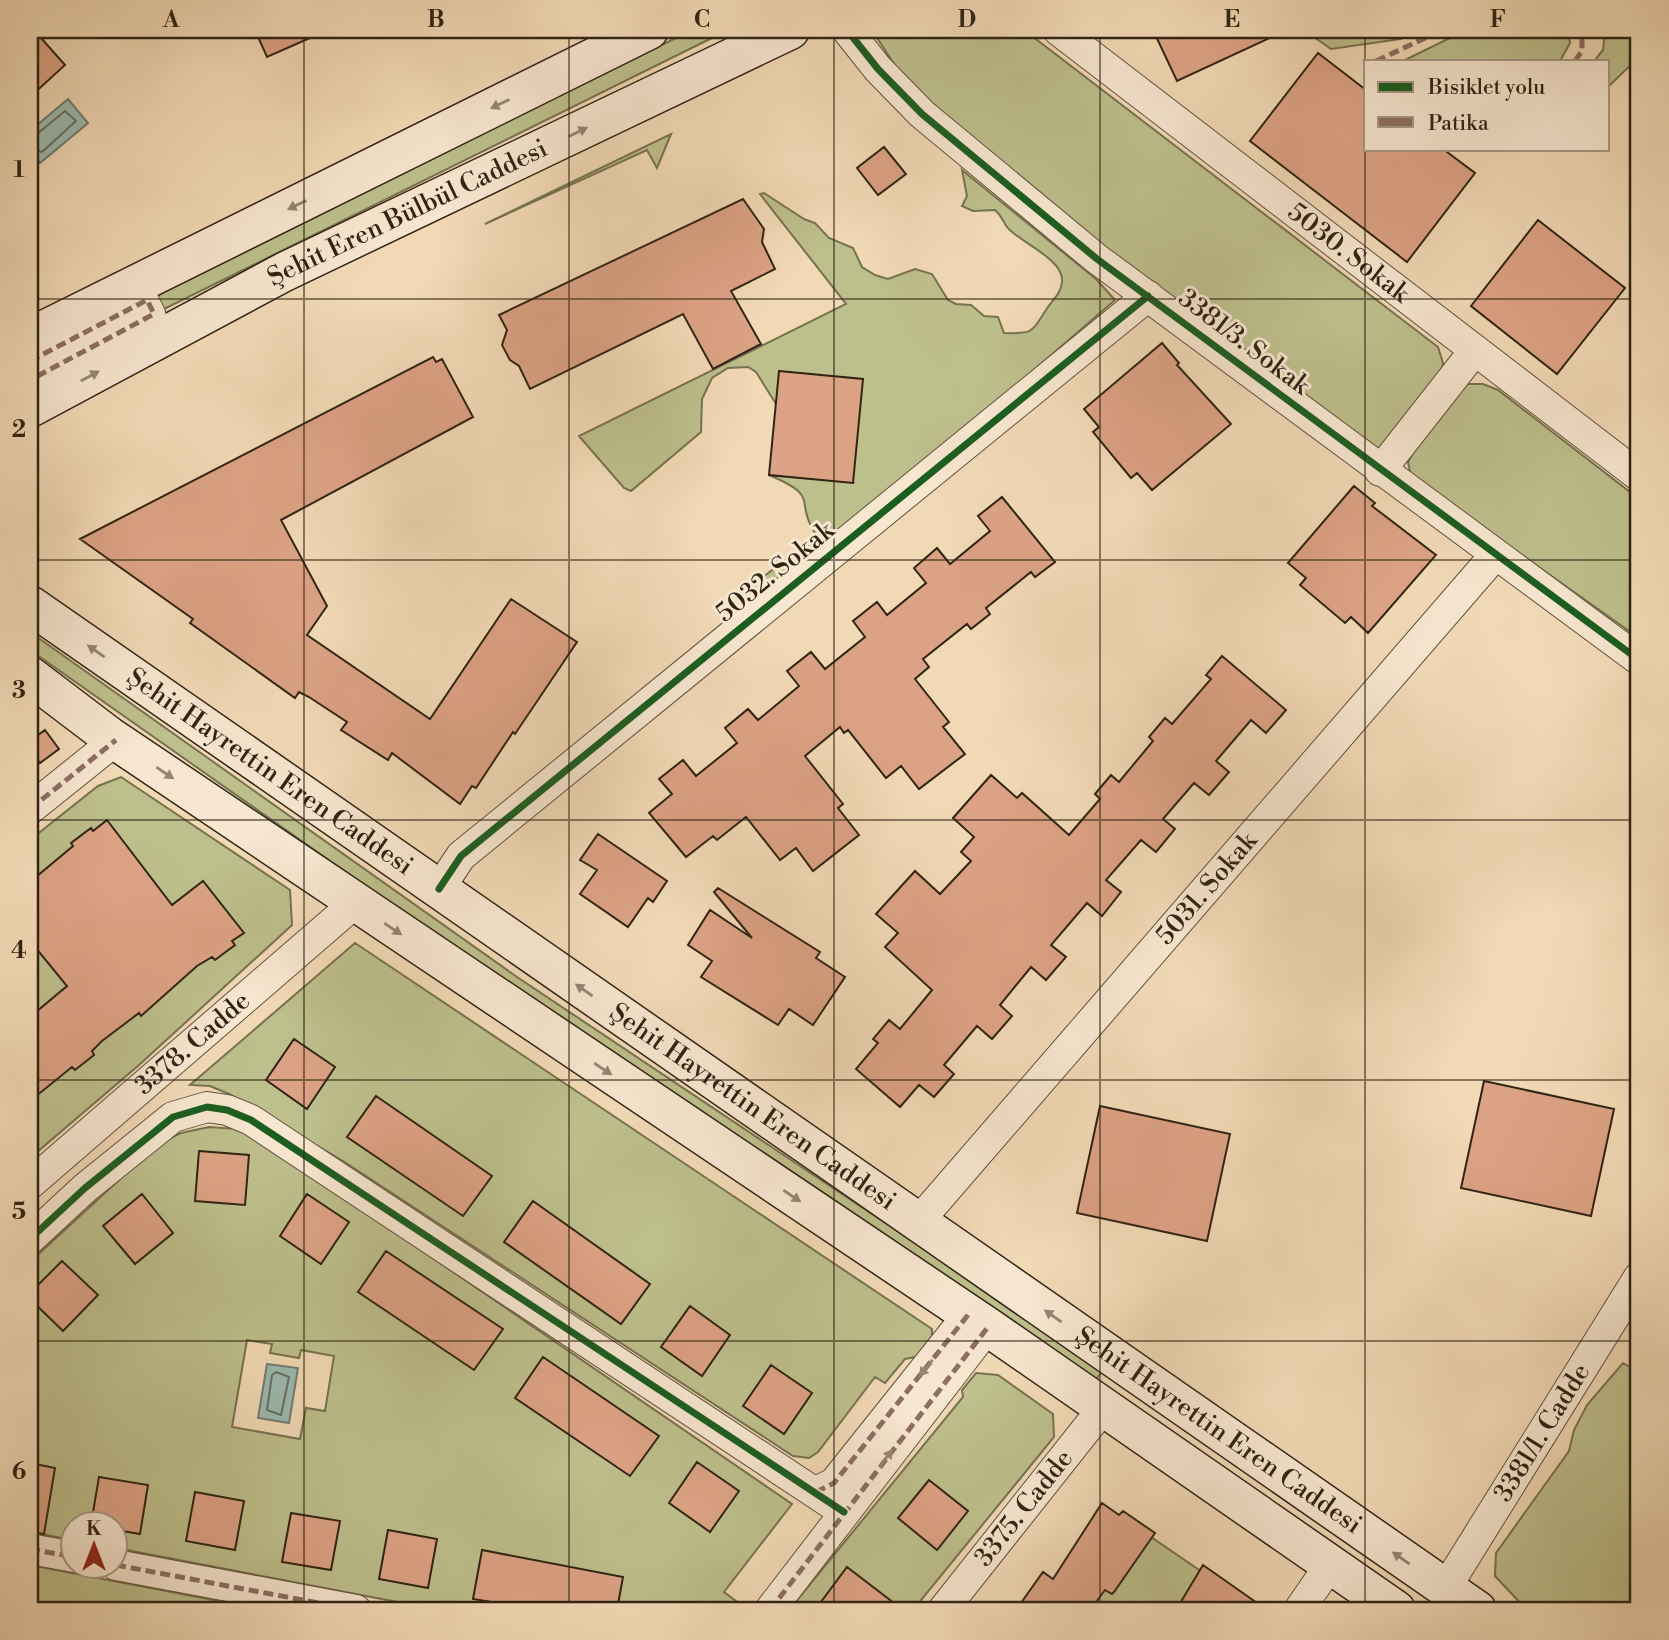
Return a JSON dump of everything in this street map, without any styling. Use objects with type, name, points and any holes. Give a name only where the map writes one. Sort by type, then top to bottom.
[{"type":"main road","points":[[30,337],[649,30]]},
{"type":"main road","name":"Şehit Eren Bülbül Caddesi","points":[[30,408],[284,272],[790,30]]},
{"type":"main road","name":"Şehit Hayrettin Eren Caddesi","points":[[30,605],[1477,1610]]},
{"type":"main road","name":"Şehit Hayrettin Eren Caddesi","points":[[30,676],[116,740],[978,1321],[1396,1610]]},
{"type":"main road","points":[[1104,1407],[1132,1371]]},
{"type":"street","name":"3381/3. Sokak","points":[[847,30],[878,69],[922,114],[1097,259],[1380,471],[1639,660]]},
{"type":"street","name":"5030. Sokak","points":[[1058,30],[1639,476]]},
{"type":"street","name":"5032. Sokak","points":[[439,889],[461,856],[1148,296]]},
{"type":"street","points":[[30,361],[146,300],[154,314],[30,380]]},
{"type":"street","points":[[1380,471],[1475,350]]},
{"type":"street","name":"5031. Sokak","points":[[918,1222],[1495,555]]},
{"type":"street","points":[[30,809],[116,740]]},
{"type":"street","name":"3378. Cadde","points":[[30,1184],[355,903]]},
{"type":"street","points":[[30,1239],[85,1188],[173,1118],[207,1107],[227,1110],[251,1120],[844,1512]]},
{"type":"street","name":"3381/1. Cadde","points":[[1445,1589],[1639,1277]]},
{"type":"street","points":[[816,1492],[834,1483],[978,1321]]},
{"type":"street","points":[[770,1610],[844,1512],[978,1321]]},
{"type":"street","name":"3375. Cadde","points":[[943,1610],[1104,1407]]},
{"type":"street","points":[[30,1549],[60,1554]]},
{"type":"street","points":[[1299,1610],[1330,1564]]},
{"type":"street","points":[[130,1568],[356,1610]]},
{"type":"green space","points":[[692,30],[728,30],[154,314],[147,300]]},
{"type":"green space","points":[[885,30],[1024,30],[1438,347],[1443,363],[1441,376],[1381,451],[1107,254],[906,82],[875,35]]},
{"type":"green space","points":[[1322,30],[1401,30],[1401,39],[1331,49],[1311,35]]},
{"type":"green space","points":[[1466,30],[1568,30],[1570,43],[1561,60],[1405,60]]},
{"type":"green space","points":[[1605,30],[1639,30],[1639,57],[1610,85],[1610,60],[1595,60],[1603,50]]},
{"type":"green space","points":[[671,134],[657,168],[647,150],[485,224]]},
{"type":"green space","points":[[962,170],[1096,279],[1115,300],[953,440],[748,609],[738,596],[817,536],[810,524],[801,495],[796,489],[769,475],[853,482],[776,404],[756,372],[748,367],[728,368],[712,378],[702,399],[701,432],[631,491],[624,488],[579,436],[846,304],[760,194],[764,193],[804,219],[815,223],[829,238],[853,248],[862,267],[875,275],[888,279],[915,269],[932,274],[948,300],[956,304],[971,305],[984,316],[998,317],[1004,333],[1030,330],[1058,293],[1062,282],[1061,274],[1049,258],[1012,232],[995,210],[973,211],[962,206],[967,196]]},
{"type":"green space","points":[[1467,384],[1483,384],[1498,390],[1639,499],[1639,638],[1411,477],[1408,462],[1426,429],[1448,400]]},
{"type":"green space","points":[[30,632],[517,977],[1104,1369],[1094,1382],[512,989],[30,650]]},
{"type":"green space","points":[[121,777],[290,890],[292,925],[139,1065],[30,1158],[30,840],[98,786]]},
{"type":"green space","points":[[355,943],[932,1329],[932,1342],[920,1356],[905,1359],[885,1383],[875,1377],[818,1452],[809,1458],[793,1456],[343,1161],[229,1094],[210,1086],[190,1085]]},
{"type":"green space","points":[[209,1127],[237,1129],[262,1141],[792,1504],[724,1592],[748,1610],[439,1610],[130,1551],[130,1510],[60,1510],[60,1538],[30,1532],[30,1262],[158,1144],[181,1133]],"holes":[[[247,1340],[272,1344],[270,1353],[299,1358],[301,1350],[334,1356],[325,1411],[306,1408],[300,1439],[232,1427]]]},
{"type":"green space","points":[[1623,1363],[1639,1372],[1639,1610],[1527,1610],[1495,1576],[1496,1553],[1569,1451],[1574,1430],[1587,1405]]},
{"type":"green space","points":[[976,1373],[998,1375],[1053,1414],[1054,1437],[913,1610],[789,1610],[963,1397],[962,1390]]},
{"type":"green space","points":[[1113,1511],[1227,1589],[1212,1610],[1040,1610]]},
{"type":"green space","points":[[30,1565],[60,1571],[60,1580],[108,1580],[265,1610],[30,1610]]},
{"type":"water","points":[[68,99],[88,123],[40,163],[30,152],[30,131]]},
{"type":"water","points":[[267,1364],[298,1368],[289,1423],[258,1418]]},
{"type":"building","points":[[30,30],[34,30],[65,65],[30,97]]},
{"type":"building","points":[[255,30],[328,30],[267,57]]},
{"type":"building","points":[[1153,30],[1287,30],[1177,81]]},
{"type":"building","points":[[1318,53],[1364,88],[1364,150],[1444,150],[1475,173],[1407,262],[1250,141]]},
{"type":"building","points":[[884,147],[906,174],[878,195],[857,168]]},
{"type":"building","points":[[743,199],[764,229],[762,242],[775,269],[731,291],[761,344],[713,369],[683,314],[530,389],[519,366],[510,360],[502,345],[507,330],[499,315]]},
{"type":"building","points":[[1538,220],[1625,288],[1557,374],[1471,306]]},
{"type":"building","points":[[1162,343],[1179,363],[1177,365],[1231,424],[1152,490],[1137,473],[1131,478],[1093,432],[1099,427],[1084,409]]},
{"type":"building","points":[[433,357],[436,362],[442,359],[473,417],[281,520],[327,606],[307,635],[430,719],[511,599],[577,642],[476,788],[472,786],[460,804],[392,753],[388,760],[341,730],[347,722],[309,697],[299,692],[295,698],[190,623],[193,619],[80,539]]},
{"type":"building","points":[[779,371],[863,379],[853,483],[769,475]]},
{"type":"building","points":[[1354,486],[1375,503],[1372,506],[1436,555],[1368,633],[1351,617],[1345,623],[1300,585],[1306,578],[1288,563]]},
{"type":"building","points":[[1002,497],[1055,562],[1035,577],[1031,572],[986,608],[990,614],[971,629],[967,624],[923,659],[929,667],[915,679],[949,722],[943,727],[965,754],[919,789],[901,766],[886,778],[848,730],[844,733],[840,727],[805,756],[843,804],[838,808],[859,835],[813,871],[796,848],[780,860],[746,817],[717,840],[713,836],[686,857],[649,813],[672,794],[659,779],[683,760],[696,776],[737,743],[725,728],[748,709],[758,720],[799,686],[787,671],[811,652],[825,669],[865,637],[853,621],[877,602],[887,615],[926,583],[914,568],[937,548],[950,564],[990,531],[978,516]]},
{"type":"building","points":[[1222,656],[1286,710],[1266,733],[1251,720],[1216,761],[1229,772],[1209,795],[1194,783],[1163,819],[1175,829],[1156,852],[1141,840],[1106,880],[1121,892],[1102,916],[1087,903],[1051,945],[1066,957],[1046,980],[1031,967],[1000,1005],[1012,1016],[992,1039],[977,1026],[944,1065],[954,1074],[934,1097],[919,1085],[900,1107],[856,1069],[878,1043],[873,1039],[889,1020],[900,1029],[932,990],[885,947],[898,933],[876,914],[915,871],[940,894],[971,861],[961,852],[974,837],[953,818],[991,775],[1017,798],[1022,793],[1069,835],[1100,799],[1095,794],[1111,775],[1119,782],[1153,741],[1149,737],[1165,718],[1172,724],[1211,679],[1206,675]]},
{"type":"building","points":[[45,730],[59,749],[40,763],[30,749],[30,741]]},
{"type":"building","points":[[107,820],[172,905],[203,881],[244,933],[232,941],[235,945],[215,960],[212,957],[197,966],[141,1016],[139,1013],[102,1041],[92,1051],[94,1055],[75,1070],[72,1067],[30,1101],[30,1017],[67,986],[30,941],[30,882],[73,846],[71,843]]},
{"type":"building","points":[[598,834],[667,881],[653,902],[648,898],[628,927],[580,894],[597,870],[580,860]]},
{"type":"building","points":[[718,888],[820,952],[816,958],[845,977],[813,1025],[789,1009],[778,1025],[701,977],[712,961],[688,945],[710,910],[752,938],[714,892]]},
{"type":"building","points":[[294,1039],[335,1067],[307,1109],[266,1080]]},
{"type":"building","points":[[1484,1081],[1614,1109],[1591,1216],[1461,1188]]},
{"type":"building","points":[[376,1096],[492,1176],[463,1216],[347,1137]]},
{"type":"building","points":[[1100,1106],[1230,1134],[1207,1241],[1077,1213]]},
{"type":"building","points":[[199,1151],[249,1155],[245,1205],[195,1201]]},
{"type":"building","points":[[142,1194],[173,1233],[135,1264],[103,1226]]},
{"type":"building","points":[[307,1194],[349,1222],[321,1264],[280,1236]]},
{"type":"building","points":[[533,1201],[650,1284],[621,1324],[504,1242]]},
{"type":"building","points":[[386,1251],[503,1329],[474,1370],[358,1292]]},
{"type":"building","points":[[62,1261],[98,1295],[63,1331],[30,1299],[30,1293]]},
{"type":"building","points":[[690,1306],[730,1335],[702,1376],[661,1347]]},
{"type":"building","points":[[543,1357],[659,1436],[630,1476],[515,1398]]},
{"type":"building","points":[[771,1365],[812,1393],[784,1434],[743,1406]]},
{"type":"building","points":[[697,1462],[739,1491],[710,1532],[669,1503]]},
{"type":"building","points":[[30,1463],[55,1468],[44,1534],[30,1532]]},
{"type":"building","points":[[99,1477],[148,1485],[140,1534],[130,1532],[130,1510],[93,1510]]},
{"type":"building","points":[[929,1480],[968,1511],[937,1550],[898,1518]]},
{"type":"building","points":[[195,1492],[244,1501],[235,1550],[186,1541]]},
{"type":"building","points":[[1102,1503],[1119,1515],[1123,1511],[1155,1533],[1114,1592],[1112,1594],[1105,1590],[1090,1610],[1016,1610],[1043,1572],[1053,1579]]},
{"type":"building","points":[[291,1513],[340,1521],[331,1570],[282,1562]]},
{"type":"building","points":[[388,1530],[437,1539],[428,1588],[379,1579]]},
{"type":"building","points":[[482,1550],[623,1577],[617,1610],[540,1610],[473,1599]]},
{"type":"building","points":[[1203,1565],[1267,1610],[1176,1610]]},
{"type":"building","points":[[847,1567],[903,1610],[815,1610]]},
{"type":"marked path","points":[[1378,60],[1442,30]]},
{"type":"marked path","points":[[1576,60],[1582,51],[1582,30]]},
{"type":"marked path","points":[[30,361],[147,300],[154,314],[30,380]]},
{"type":"marked path","points":[[30,809],[116,740]]},
{"type":"marked path","points":[[816,1492],[834,1483],[968,1315]]},
{"type":"marked path","points":[[770,1610],[988,1327]]},
{"type":"marked path","points":[[30,1549],[60,1554]]},
{"type":"marked path","points":[[130,1568],[356,1610]]},
{"type":"cycle path","points":[[847,30],[878,69],[922,114],[1097,259],[1639,660]]},
{"type":"cycle path","points":[[439,889],[461,856],[1148,296]]},
{"type":"cycle path","points":[[30,1239],[85,1188],[173,1117],[207,1107],[227,1110],[251,1120],[844,1512]]}]
